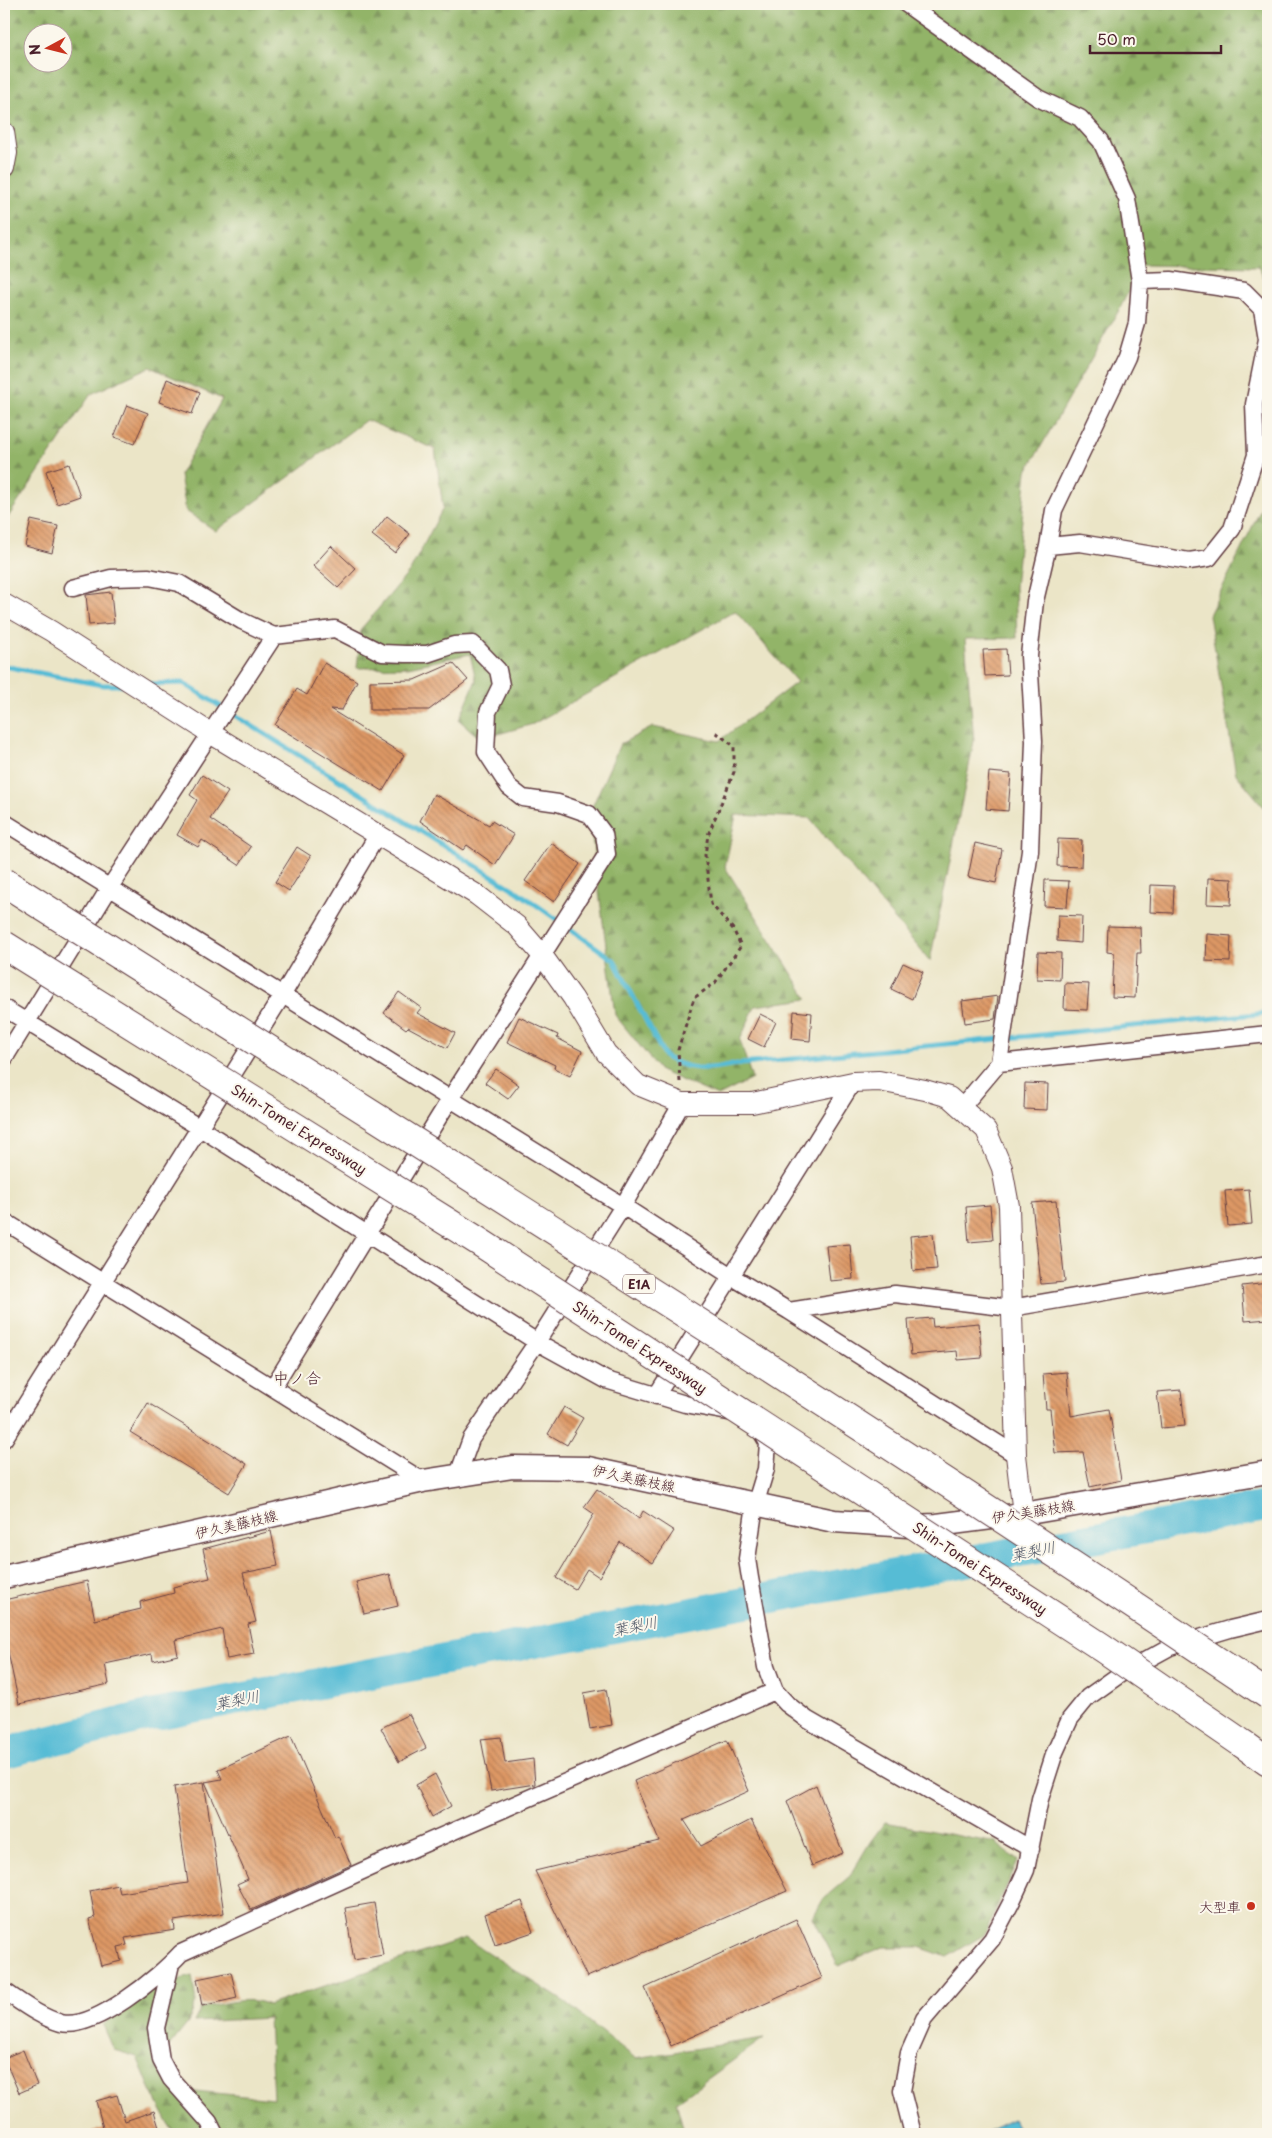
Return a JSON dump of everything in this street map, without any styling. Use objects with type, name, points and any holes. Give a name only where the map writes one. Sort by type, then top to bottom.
[{"type":"highway","name":"E1A","points":[[4,882],[723,1337],[1135,1605],[1268,1695]]},
{"type":"highway","name":"Shin-Tomei Expressway","points":[[4,945],[478,1242],[1104,1648],[1268,1762]]},
{"type":"main road","name":"伊久美藤枝線","points":[[4,1577],[423,1481],[513,1467],[588,1468],[834,1520],[908,1526],[937,1525],[1023,1514],[1268,1472]]},
{"type":"street","points":[[906,4],[1038,98],[1080,118],[1101,141],[1127,199],[1140,281],[1137,323],[1127,357],[1054,510],[1035,601],[1030,656],[1034,741],[1030,851],[999,1063],[962,1107]]},
{"type":"street","points":[[4,132],[7,153],[4,169]]},
{"type":"street","points":[[1048,546],[1080,543],[1188,561],[1209,558],[1232,529],[1256,455],[1254,404],[1267,340],[1262,309],[1244,290],[1171,280],[1140,281]]},
{"type":"street","points":[[72,588],[111,578],[149,577],[179,583],[242,621],[274,636],[335,629],[382,653],[405,654],[427,654],[454,645],[473,644],[498,670],[501,685],[488,712],[486,752],[504,780],[522,798],[558,803],[589,814],[604,834],[607,854],[450,1099],[273,1387]]},
{"type":"street","points":[[4,604],[51,631],[210,733],[477,894],[517,926],[542,955],[573,998],[606,1053],[638,1085],[682,1103],[752,1103],[853,1082],[879,1082],[925,1090],[949,1097],[962,1107],[986,1130],[1002,1168],[1009,1206],[1016,1455],[1023,1514]]},
{"type":"street","points":[[4,1059],[110,887],[274,636]]},
{"type":"street","points":[[4,822],[623,1206],[1016,1455]]},
{"type":"street","points":[[4,1439],[282,996],[378,834]]},
{"type":"street","points":[[4,1008],[200,1128],[537,1342],[606,1380],[685,1404],[719,1409],[742,1417],[758,1428],[768,1443],[766,1469],[754,1504],[747,1559],[766,1667],[775,1691],[787,1704],[808,1720],[1031,1849]]},
{"type":"street","points":[[999,1063],[1268,1034]]},
{"type":"street","points":[[656,1396],[853,1082]]},
{"type":"street","points":[[458,1475],[471,1439],[537,1342],[623,1206],[682,1103]]},
{"type":"street","points":[[4,1221],[423,1481]]},
{"type":"street","points":[[789,1311],[895,1294],[1011,1308],[1268,1264]]},
{"type":"street","points":[[912,2134],[902,2091],[909,2053],[924,2019],[992,1939],[1012,1903],[1026,1870],[1040,1798],[1055,1752],[1070,1720],[1088,1697],[1119,1675],[1170,1647],[1268,1620]]},
{"type":"street","points":[[4,1991],[47,2017],[63,2024],[82,2023],[106,2013],[171,1964],[181,1953],[362,1871],[775,1691]]},
{"type":"street","points":[[171,1964],[156,2028],[161,2060],[171,2078],[210,2122],[214,2134]]},
{"type":"path","points":[[682,1103],[678,1050],[694,998],[715,983],[741,946],[733,929],[711,904],[705,855],[708,834],[734,772],[734,746],[713,730]]},
{"type":"green space","points":[[4,4],[1268,4],[1268,284],[1258,267],[1142,265],[1119,310],[1027,471],[1015,587],[1017,638],[965,639],[974,741],[930,961],[809,818],[736,815],[725,867],[808,999],[755,1006],[740,1040],[752,1079],[718,1096],[660,1071],[615,1015],[589,814],[620,744],[653,727],[719,741],[797,682],[735,611],[533,724],[481,739],[459,720],[476,680],[470,654],[408,667],[357,668],[361,629],[410,571],[443,508],[435,449],[366,420],[216,531],[186,511],[180,474],[222,399],[150,367],[91,394],[4,523]]},
{"type":"green space","points":[[1268,482],[1268,812],[1236,774],[1209,615],[1261,509]]},
{"type":"green space","points":[[885,1822],[996,1843],[1018,1861],[984,1935],[947,1957],[919,1947],[883,1947],[838,1966],[813,1917],[824,1898],[850,1876],[870,1842]]},
{"type":"green space","points":[[465,1938],[565,2002],[635,2058],[764,2038],[676,2102],[685,2134],[174,2134],[150,2088],[137,2057],[114,2050],[103,2025],[118,2012],[162,1984],[192,1976],[196,2002],[188,2023],[160,2058],[177,2089],[273,2099],[269,2018],[194,2022],[201,2008],[244,2000],[269,2005]]},
{"type":"water","points":[[1013,2119],[1021,2134],[984,2133]]},
{"type":"building","points":[[167,379],[200,392],[192,414],[159,402]]},
{"type":"building","points":[[127,405],[148,413],[134,444],[114,437]]},
{"type":"building","points":[[69,464],[80,496],[57,504],[46,471]]},
{"type":"building","points":[[387,516],[410,534],[395,553],[372,535]]},
{"type":"building","points":[[31,520],[58,526],[52,553],[25,546]]},
{"type":"building","points":[[331,546],[356,569],[338,588],[313,566]]},
{"type":"building","points":[[111,592],[114,623],[89,625],[86,595]]},
{"type":"building","points":[[1006,649],[1008,675],[985,676],[983,650]]},
{"type":"building","points":[[324,663],[357,681],[342,710],[330,709],[404,755],[383,791],[275,725],[297,689],[307,695]]},
{"type":"building","points":[[453,663],[468,680],[429,710],[370,710],[370,681],[414,680]]},
{"type":"building","points":[[989,772],[1011,774],[1008,811],[986,809]]},
{"type":"building","points":[[202,775],[228,792],[210,819],[251,847],[239,865],[202,840],[198,847],[177,835],[197,800],[190,795]]},
{"type":"building","points":[[434,794],[489,825],[492,821],[514,835],[495,865],[467,845],[463,850],[420,821]]},
{"type":"building","points":[[1058,839],[1082,840],[1081,867],[1057,866]]},
{"type":"building","points":[[551,843],[580,864],[554,902],[525,881]]},
{"type":"building","points":[[975,843],[1002,849],[996,883],[968,877]]},
{"type":"building","points":[[297,847],[311,856],[289,891],[275,882]]},
{"type":"building","points":[[1208,878],[1232,879],[1231,905],[1207,904]]},
{"type":"building","points":[[1045,880],[1069,881],[1067,907],[1044,906]]},
{"type":"building","points":[[1151,885],[1174,886],[1173,913],[1150,912]]},
{"type":"building","points":[[1058,915],[1082,916],[1081,943],[1057,941]]},
{"type":"building","points":[[1108,926],[1140,927],[1141,953],[1137,953],[1135,998],[1112,997],[1114,953],[1107,952]]},
{"type":"building","points":[[1207,934],[1231,936],[1230,962],[1206,961]]},
{"type":"building","points":[[1038,952],[1061,953],[1060,980],[1037,979]]},
{"type":"building","points":[[903,963],[923,972],[912,999],[891,989]]},
{"type":"building","points":[[1065,983],[1089,984],[1087,1010],[1064,1009]]},
{"type":"building","points":[[399,992],[421,1008],[417,1013],[455,1033],[447,1048],[408,1027],[406,1029],[384,1013]]},
{"type":"building","points":[[998,996],[995,1019],[965,1023],[962,1001]]},
{"type":"building","points":[[794,1011],[812,1013],[810,1041],[792,1039]]},
{"type":"building","points":[[760,1014],[776,1022],[764,1047],[748,1039]]},
{"type":"building","points":[[519,1017],[558,1035],[557,1038],[582,1051],[570,1076],[554,1068],[555,1065],[507,1042]]},
{"type":"building","points":[[496,1069],[519,1085],[508,1099],[485,1083]]},
{"type":"building","points":[[1025,1083],[1048,1084],[1047,1110],[1024,1109]]},
{"type":"building","points":[[1249,1189],[1252,1224],[1228,1226],[1225,1191]]},
{"type":"building","points":[[1056,1201],[1065,1282],[1041,1284],[1032,1203]]},
{"type":"building","points":[[990,1205],[993,1240],[969,1242],[966,1207]]},
{"type":"building","points":[[933,1234],[937,1269],[913,1271],[910,1236]]},
{"type":"building","points":[[850,1244],[853,1279],[830,1281],[826,1246]]},
{"type":"building","points":[[1268,1283],[1268,1319],[1245,1321],[1242,1286]]},
{"type":"building","points":[[932,1318],[933,1327],[979,1323],[982,1358],[958,1360],[957,1351],[911,1355],[908,1320]]},
{"type":"building","points":[[1067,1372],[1071,1416],[1109,1409],[1121,1480],[1090,1487],[1083,1452],[1055,1453],[1050,1409],[1046,1409],[1043,1374]]},
{"type":"building","points":[[1181,1390],[1185,1426],[1161,1428],[1157,1392]]},
{"type":"building","points":[[148,1403],[247,1464],[229,1493],[130,1432]]},
{"type":"building","points":[[564,1407],[583,1418],[567,1445],[548,1434]]},
{"type":"building","points":[[597,1489],[639,1519],[643,1511],[674,1531],[653,1563],[620,1542],[599,1577],[587,1569],[575,1589],[556,1578],[594,1514],[584,1507]]},
{"type":"building","points":[[271,1531],[278,1566],[243,1573],[256,1622],[248,1624],[254,1654],[227,1659],[222,1629],[175,1640],[178,1655],[153,1661],[152,1654],[105,1664],[109,1684],[19,1704],[7,1647],[4,1648],[4,1600],[87,1581],[95,1620],[141,1609],[140,1602],[174,1593],[173,1587],[210,1578],[203,1549]]},
{"type":"building","points":[[390,1574],[398,1606],[364,1614],[356,1582]]},
{"type":"building","points":[[606,1689],[612,1725],[590,1729],[584,1693]]},
{"type":"building","points":[[409,1714],[426,1748],[399,1762],[381,1728]]},
{"type":"building","points":[[291,1736],[335,1838],[338,1836],[351,1865],[251,1910],[237,1884],[248,1879],[205,1782],[222,1779],[218,1770]]},
{"type":"building","points":[[501,1737],[505,1763],[533,1759],[535,1784],[491,1791],[481,1739]]},
{"type":"building","points":[[727,1740],[749,1791],[684,1820],[701,1846],[751,1820],[787,1891],[587,1977],[535,1871],[659,1841],[634,1781]]},
{"type":"building","points":[[435,1774],[451,1806],[432,1817],[416,1785]]},
{"type":"building","points":[[204,1782],[224,1913],[174,1921],[175,1930],[125,1938],[127,1945],[118,1947],[121,1961],[101,1966],[89,1919],[95,1917],[90,1891],[118,1885],[120,1893],[188,1883],[174,1787]]},
{"type":"building","points":[[816,1785],[843,1853],[812,1866],[787,1801]]},
{"type":"building","points":[[522,1901],[533,1932],[495,1945],[485,1914]]},
{"type":"building","points":[[374,1903],[383,1955],[354,1960],[345,1908]]},
{"type":"building","points":[[796,1919],[822,1978],[671,2046],[645,1988]]},
{"type":"building","points":[[231,1972],[237,1998],[202,2006],[197,1979]]},
{"type":"building","points":[[23,2050],[37,2085],[19,2093],[4,2058]]},
{"type":"building","points":[[117,2095],[125,2121],[154,2111],[160,2131],[149,2134],[92,2134],[92,2131],[103,2128],[96,2101]]},
{"type":"waterway","points":[[4,666],[102,685],[121,685]]},
{"type":"waterway","points":[[147,684],[183,683],[518,892],[614,960],[665,1057],[682,1065],[714,1068],[1268,1013]]},
{"type":"waterway","name":"葉梨川","points":[[4,1753],[142,1717],[838,1585],[1268,1506]]},
{"type":"place","name":"大型車","points":[[1251,1906]]},
{"type":"district","name":"中ノ合","points":[[297,1377]]}]
